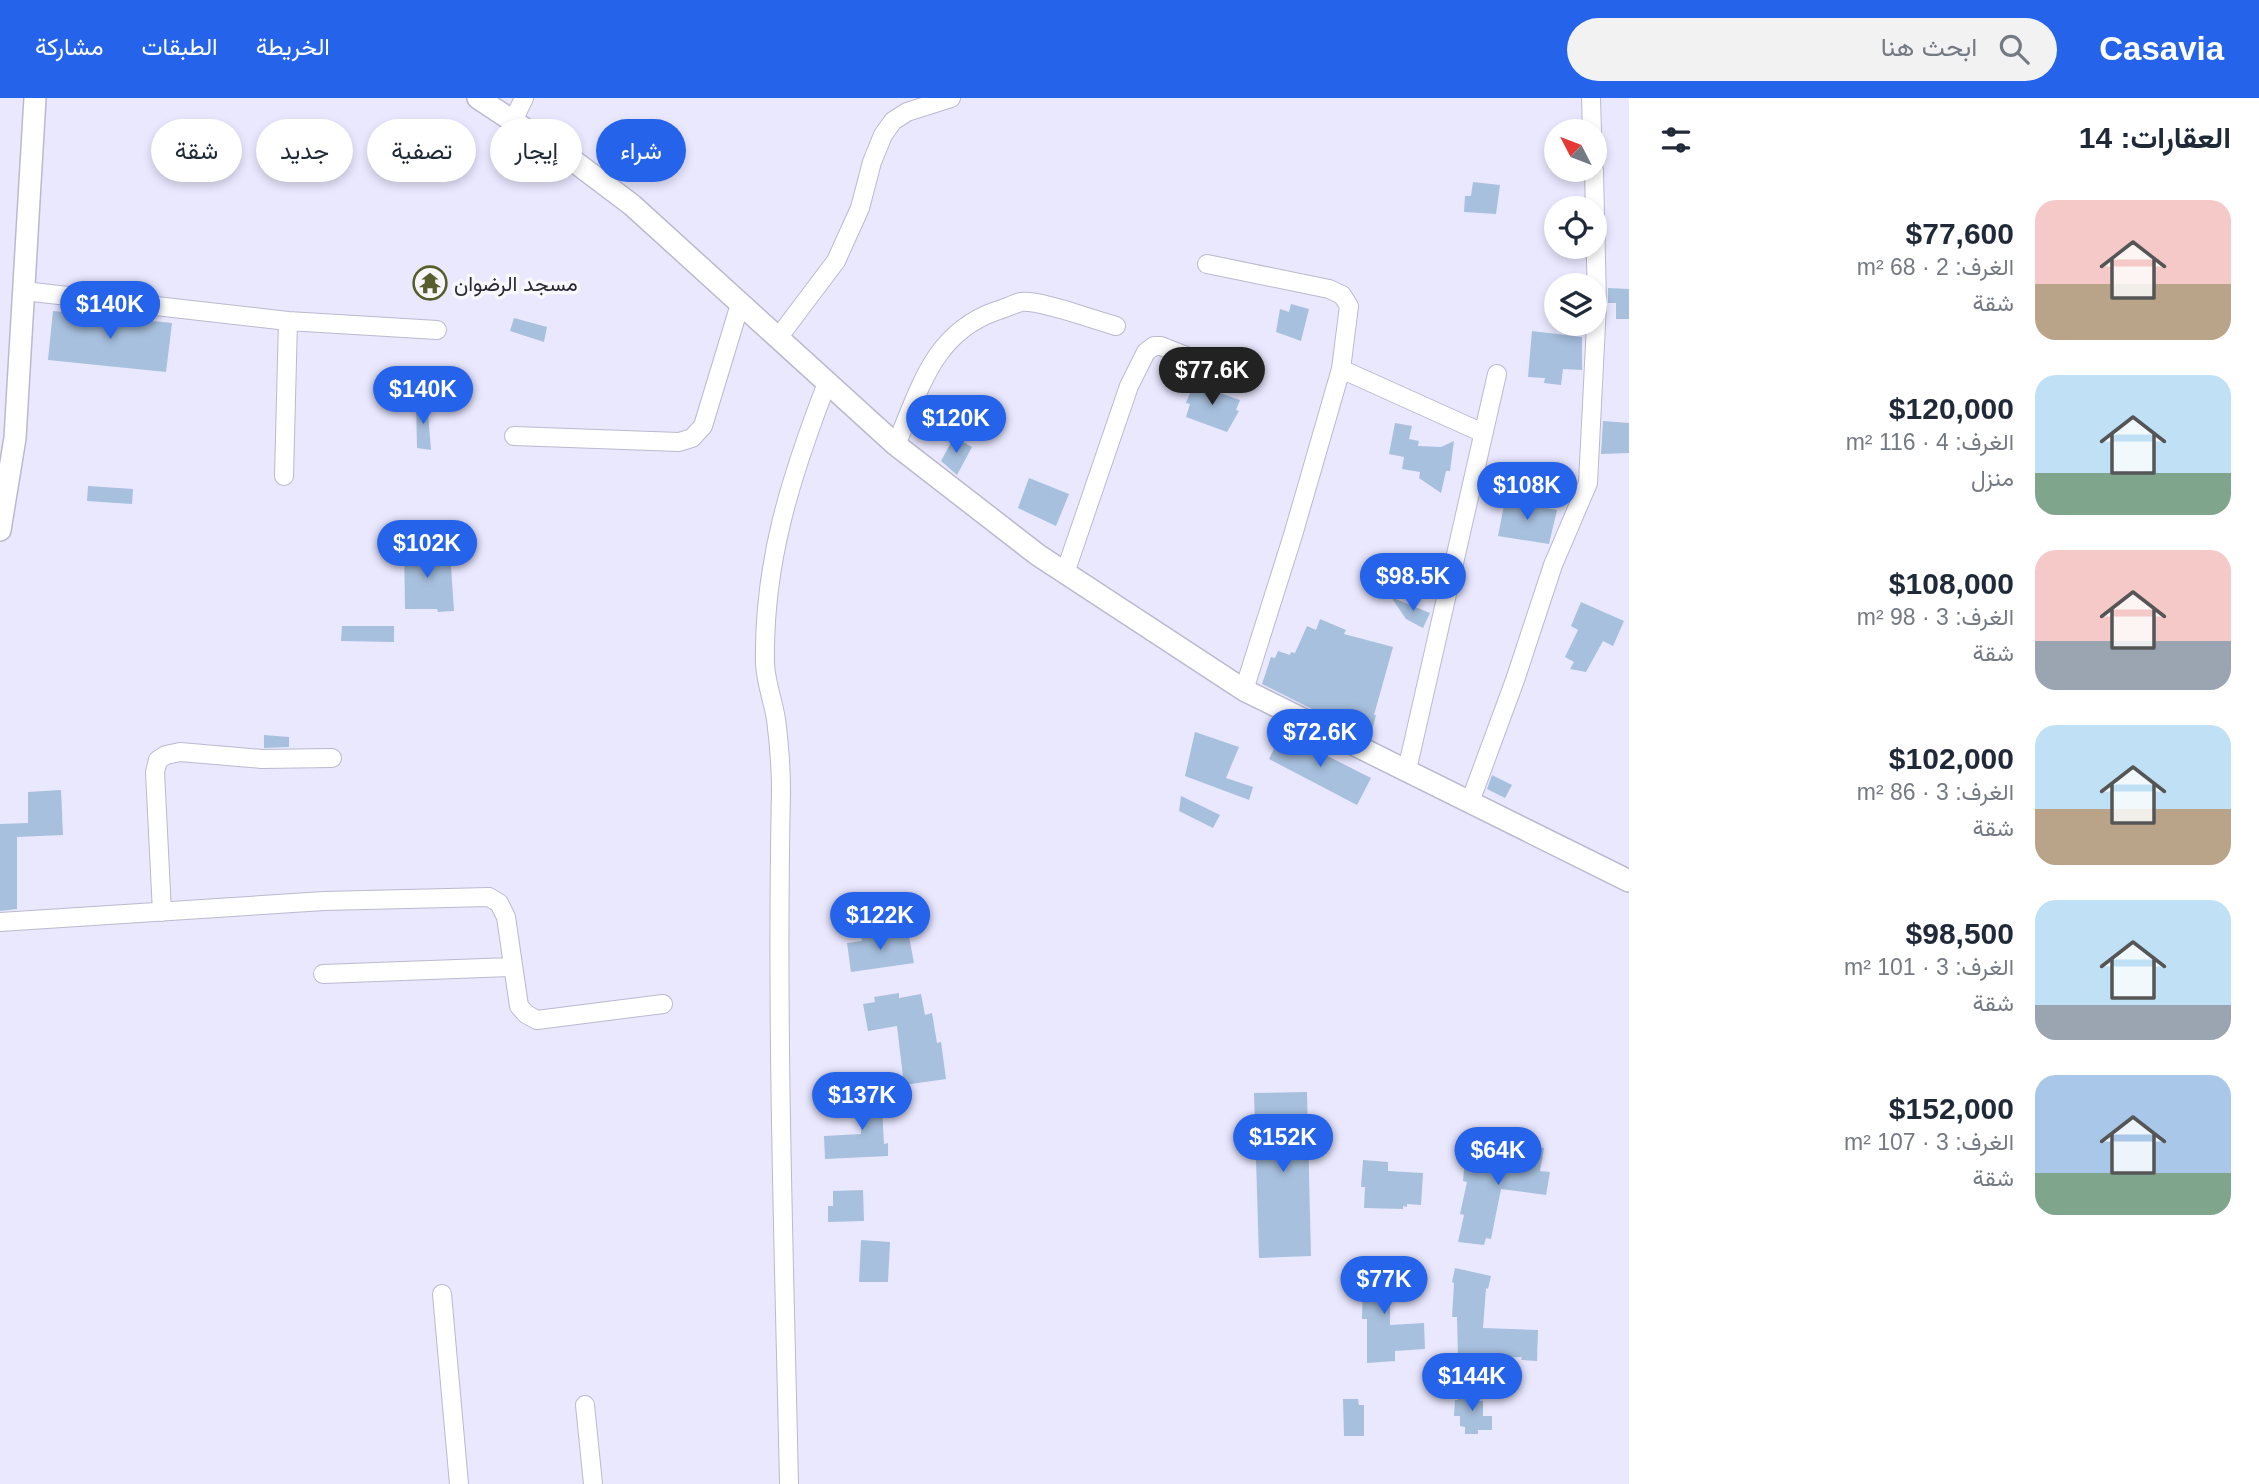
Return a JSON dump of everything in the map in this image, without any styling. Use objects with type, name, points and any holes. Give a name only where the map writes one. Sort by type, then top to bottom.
[{"type":"street","points":[[0,530],[15,438],[35,98]]},
{"type":"street","points":[[478,98],[510,119]]},
{"type":"street","points":[[514,119],[524,98]]},
{"type":"street","points":[[778,338],[836,261],[860,208],[872,162],[883,135],[893,121],[907,112],[951,98]]},
{"type":"street","points":[[1591,98],[1592,119]]},
{"type":"street","points":[[582,167],[632,205],[896,445],[1038,555],[1244,691],[1629,881]]},
{"type":"street","points":[[1469,802],[1515,680],[1553,565],[1588,483],[1597,305],[1594,182]]},
{"type":"street","points":[[1207,264],[1329,289],[1342,295],[1349,306],[1340,369],[1293,536],[1244,691]]},
{"type":"street","points":[[24,291],[288,321],[437,330]]},
{"type":"street","points":[[896,445],[925,377],[942,348],[958,331],[985,315],[1022,302],[1115,326]]},
{"type":"street","points":[[514,436],[679,442],[692,438],[703,426],[740,304]]},
{"type":"street","points":[[284,476],[288,321]]},
{"type":"street","points":[[1065,572],[1129,386],[1146,352],[1154,346],[1161,346],[1199,361]]},
{"type":"street","points":[[1340,369],[1483,433]]},
{"type":"street","points":[[1407,770],[1497,374]]},
{"type":"street","points":[[789,1484],[777,947],[781,771],[776,718],[765,668],[765,604],[779,530],[798,460],[827,383]]},
{"type":"street","points":[[162,912],[155,772],[158,760],[180,752],[262,759],[332,758]]},
{"type":"street","points":[[0,922],[324,901],[489,897],[499,903],[506,917],[519,1006],[526,1014],[537,1020],[663,1004]]},
{"type":"street","points":[[323,974],[513,967]]},
{"type":"street","points":[[442,1294],[459,1484]]},
{"type":"street","points":[[585,1405],[593,1484]]},
{"type":"building","points":[[1473,182],[1500,185],[1496,214],[1464,212],[1465,196],[1471,196]]},
{"type":"building","points":[[1608,288],[1629,289],[1629,319],[1616,319],[1616,303],[1608,303]]},
{"type":"building","points":[[1291,304],[1309,309],[1301,341],[1276,332],[1280,309],[1289,312]]},
{"type":"building","points":[[53,311],[172,323],[166,372],[48,360]]},
{"type":"building","points":[[514,318],[547,327],[544,342],[510,331]]},
{"type":"building","points":[[1532,331],[1544,332],[1544,336],[1582,337],[1582,370],[1563,369],[1561,385],[1544,383],[1545,378],[1528,377]]},
{"type":"building","points":[[1195,380],[1210,386],[1209,389],[1240,400],[1236,410],[1239,411],[1227,432],[1186,417],[1190,404],[1186,403]]},
{"type":"building","points":[[427,400],[431,450],[417,448],[416,401]]},
{"type":"building","points":[[1603,421],[1629,423],[1629,453],[1601,454]]},
{"type":"building","points":[[1395,423],[1412,426],[1409,439],[1419,441],[1418,446],[1441,447],[1454,441],[1450,471],[1446,471],[1441,493],[1419,478],[1420,472],[1402,469],[1404,457],[1389,454]]},
{"type":"building","points":[[954,437],[972,447],[957,475],[941,461]]},
{"type":"building","points":[[1029,478],[1069,494],[1056,526],[1018,508]]},
{"type":"building","points":[[88,486],[133,489],[132,504],[87,501]]},
{"type":"building","points":[[1505,500],[1557,510],[1549,544],[1498,536]]},
{"type":"building","points":[[419,540],[420,560],[450,552],[454,611],[405,609],[404,541]]},
{"type":"building","points":[[1391,597],[1430,613],[1423,628],[1406,619]]},
{"type":"building","points":[[1581,602],[1624,621],[1613,646],[1603,641],[1586,672],[1570,669],[1574,662],[1565,657],[1578,630],[1571,626]]},
{"type":"building","points":[[1320,619],[1346,630],[1344,634],[1393,647],[1372,731],[1339,722],[1332,719],[1333,714],[1318,712],[1262,684],[1271,657],[1275,658],[1278,651],[1290,655],[1291,652],[1295,653],[1307,626],[1316,630]]},
{"type":"building","points":[[342,626],[394,626],[394,642],[341,641]]},
{"type":"building","points":[[1195,732],[1239,747],[1226,778],[1253,787],[1249,800],[1185,776]]},
{"type":"building","points":[[1282,733],[1371,778],[1357,805],[1269,759]]},
{"type":"building","points":[[264,735],[289,737],[289,747],[264,748]]},
{"type":"building","points":[[1492,775],[1512,785],[1505,798],[1487,789]]},
{"type":"building","points":[[61,790],[63,835],[17,837],[17,909],[0,911],[0,824],[28,823],[28,792]]},
{"type":"building","points":[[1181,796],[1220,815],[1213,828],[1179,811]]},
{"type":"building","points":[[908,931],[914,963],[851,972],[847,943],[862,941],[861,936],[886,932],[887,936]]},
{"type":"building","points":[[899,993],[899,998],[921,994],[925,1015],[932,1013],[937,1043],[941,1042],[946,1079],[904,1085],[897,1026],[868,1031],[863,1004],[875,1002],[874,997]]},
{"type":"building","points":[[881,1090],[884,1144],[888,1143],[888,1156],[825,1159],[824,1136],[861,1134],[859,1091]]},
{"type":"building","points":[[1307,1092],[1311,1256],[1259,1258],[1254,1093]]},
{"type":"building","points":[[1515,1139],[1544,1148],[1540,1171],[1550,1172],[1546,1195],[1501,1189],[1491,1239],[1486,1238],[1484,1245],[1458,1242],[1464,1215],[1460,1214],[1467,1182],[1463,1181],[1465,1158],[1505,1164],[1509,1142],[1514,1143]]},
{"type":"building","points":[[1363,1160],[1388,1162],[1388,1171],[1423,1173],[1421,1205],[1407,1204],[1403,1209],[1364,1208],[1365,1187],[1361,1187]]},
{"type":"building","points":[[863,1190],[864,1221],[828,1222],[828,1206],[833,1206],[833,1191]]},
{"type":"building","points":[[861,1240],[890,1242],[888,1282],[859,1282]]},
{"type":"building","points":[[1380,1256],[1381,1264],[1387,1264],[1390,1325],[1424,1323],[1425,1349],[1395,1351],[1395,1361],[1367,1363],[1367,1319],[1362,1319],[1363,1277],[1360,1277],[1358,1257]]},
{"type":"building","points":[[1455,1268],[1491,1276],[1488,1289],[1486,1288],[1483,1328],[1538,1330],[1537,1361],[1521,1360],[1522,1357],[1458,1357],[1457,1317],[1452,1317],[1452,1282]]},
{"type":"building","points":[[1458,1391],[1475,1391],[1475,1401],[1483,1401],[1483,1416],[1492,1416],[1492,1430],[1465,1434],[1465,1427],[1460,1426],[1460,1416],[1454,1416]]},
{"type":"building","points":[[1343,1399],[1358,1399],[1359,1405],[1364,1405],[1364,1436],[1344,1436]]},
{"type":"place","name":"مسجد الرضوان","points":[[430,283]]}]
